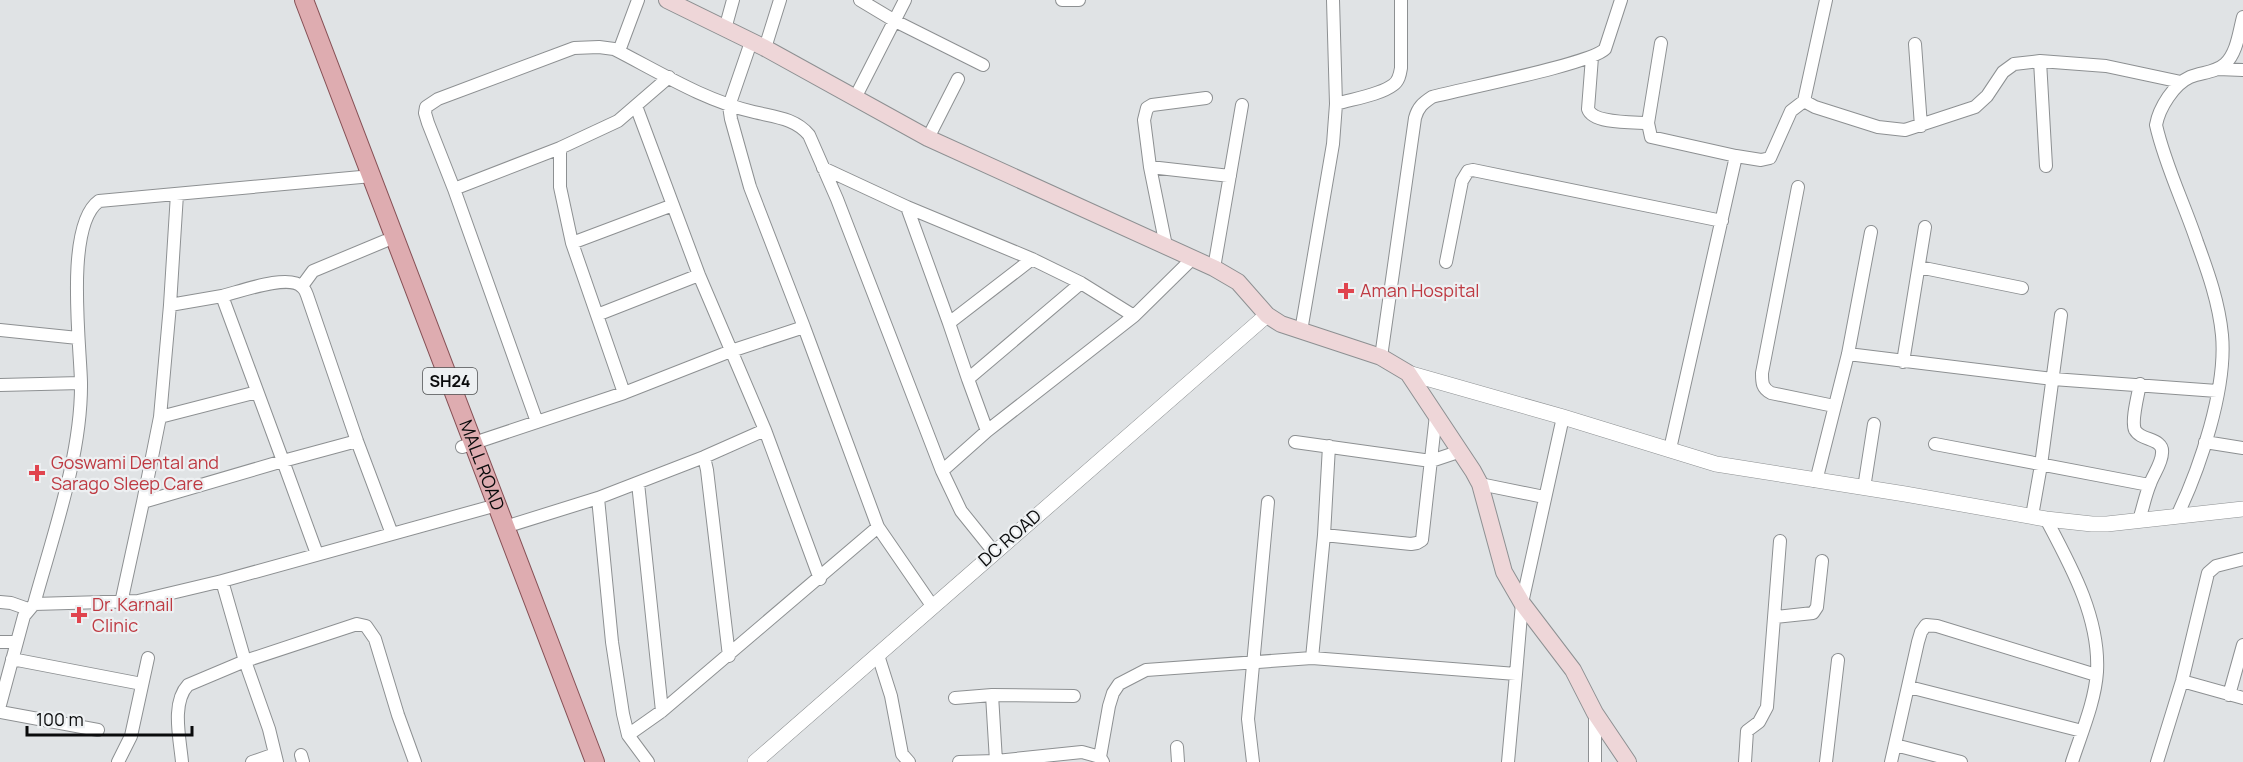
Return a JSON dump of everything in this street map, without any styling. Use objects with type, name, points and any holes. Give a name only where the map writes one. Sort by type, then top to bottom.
[{"type":"main road","name":"MALL ROAD","points":[[291,0],[366,177],[385,241],[468,445]]},
{"type":"main road","name":"MALL ROAD","points":[[304,0],[366,177],[491,506],[582,762]]},
{"type":"main road","points":[[667,0],[690,6],[725,29],[928,138],[1214,268],[1238,282],[1267,315],[1281,324],[1381,357],[1408,373],[1461,451],[1480,484],[1504,572],[1522,603],[1573,669],[1595,713],[1628,762]]},
{"type":"main road","name":"MALL ROAD","points":[[491,506],[506,527],[595,762]]},
{"type":"street","points":[[619,51],[638,0]]},
{"type":"street","points":[[725,29],[733,0]]},
{"type":"street","points":[[780,0],[729,106],[742,161],[878,527],[933,608]]},
{"type":"street","points":[[860,0],[895,21],[983,65]]},
{"type":"street","points":[[855,98],[905,0]]},
{"type":"street","points":[[1062,0],[1080,0]]},
{"type":"street","points":[[1301,331],[1331,160],[1335,104],[1333,0]]},
{"type":"street","points":[[1335,104],[1383,90],[1395,84],[1399,78],[1401,0]]},
{"type":"street","points":[[1381,357],[1418,110],[1432,97],[1575,63],[1601,54],[1605,49],[1621,0]]},
{"type":"street","points":[[1662,43],[1647,123],[1648,131],[1655,139],[1736,156],[1761,160],[1770,158],[1791,111],[1804,101],[1826,0]]},
{"type":"street","points":[[2218,69],[2226,63],[2234,49],[2243,17]]},
{"type":"street","points":[[1915,44],[1921,126]]},
{"type":"street","points":[[537,422],[454,189],[428,123],[425,113],[426,106],[574,48],[599,46],[619,51],[729,106],[797,123],[808,135],[837,199],[942,471],[961,511],[994,552]]},
{"type":"street","points":[[1592,57],[1590,114],[1595,118],[1647,123]]},
{"type":"street","points":[[1804,101],[1890,129],[1905,130],[1975,107],[1987,96],[2003,72],[2013,64],[2040,61],[2106,66],[2181,82]]},
{"type":"street","points":[[2040,61],[2046,166]]},
{"type":"street","points":[[2177,516],[2187,496],[2205,442],[2217,391],[2222,335],[2216,303],[2198,243],[2158,137],[2156,125],[2158,116],[2181,82],[2191,76],[2218,69],[2243,70]]},
{"type":"street","points":[[454,189],[560,148],[618,121],[669,77]]},
{"type":"street","points":[[928,138],[958,79]]},
{"type":"street","points":[[1166,246],[1150,167],[1144,120],[1147,108],[1166,102],[1206,98]]},
{"type":"street","points":[[1214,268],[1242,105]]},
{"type":"street","points":[[636,106],[699,275],[765,430],[820,579]]},
{"type":"street","points":[[560,148],[561,194],[572,243],[624,393]]},
{"type":"street","points":[[1670,450],[1736,156]]},
{"type":"street","points":[[1150,167],[1230,176]]},
{"type":"street","points":[[823,168],[907,207],[1032,259],[1081,283],[1134,316]]},
{"type":"street","points":[[1446,262],[1462,181],[1468,171],[1473,170],[1722,221]]},
{"type":"street","points":[[0,704],[16,642],[24,616],[31,607],[66,486],[77,428],[81,383],[78,338],[78,270],[83,227],[91,207],[99,201],[366,177]]},
{"type":"street","points":[[1798,187],[1762,373],[1762,384],[1771,393],[1834,406]]},
{"type":"street","points":[[121,603],[160,417],[177,194]]},
{"type":"street","points":[[572,243],[673,205]]},
{"type":"street","points":[[907,207],[987,431]]},
{"type":"street","points":[[1903,362],[1925,227]]},
{"type":"street","points":[[1816,482],[1848,354],[1871,232]]},
{"type":"street","points":[[302,286],[313,271],[385,241]]},
{"type":"street","points":[[942,471],[987,431],[1134,316],[1193,258]]},
{"type":"street","points":[[949,323],[1032,259]]},
{"type":"street","points":[[1919,267],[2022,288]]},
{"type":"street","points":[[597,315],[699,275]]},
{"type":"street","points":[[170,304],[222,296],[278,282],[292,282],[302,286],[392,534]]},
{"type":"street","points":[[968,380],[1081,283]]},
{"type":"street","points":[[222,296],[317,554]]},
{"type":"street","name":"DC ROAD","points":[[755,762],[1267,315]]},
{"type":"street","points":[[2061,315],[2041,465],[2039,517],[2063,551],[2087,608],[2095,639],[2097,675],[2082,731],[2077,761]]},
{"type":"street","points":[[468,445],[624,393],[731,351],[804,327]]},
{"type":"street","points":[[0,330],[78,338]]},
{"type":"street","points":[[1848,354],[2054,379],[2217,391]]},
{"type":"street","points":[[1408,373],[1716,464],[1816,482],[2092,524],[2242,512]]},
{"type":"street","points":[[0,385],[81,383]]},
{"type":"street","points":[[2139,520],[2149,484],[2163,453],[2157,442],[2135,430],[2140,384]]},
{"type":"street","points":[[160,417],[257,392]]},
{"type":"street","points":[[1324,535],[1417,543],[1422,540],[1436,415]]},
{"type":"street","points":[[1508,762],[1522,603],[1563,417]]},
{"type":"street","points":[[1864,488],[1874,424]]},
{"type":"street","points":[[506,527],[598,498],[704,458],[765,430]]},
{"type":"street","points":[[142,502],[357,441]]},
{"type":"street","points":[[1295,442],[1431,461],[1461,451]]},
{"type":"street","points":[[2205,442],[2243,448]]},
{"type":"street","points":[[1935,444],[2149,484]]},
{"type":"street","points":[[1312,658],[1324,535],[1329,446]]},
{"type":"street","points":[[704,458],[729,656]]},
{"type":"street","points":[[638,483],[662,711]]},
{"type":"street","points":[[1480,484],[1544,497]]},
{"type":"street","points":[[598,498],[612,642],[628,735],[648,762]]},
{"type":"street","points":[[1253,762],[1248,719],[1268,502]]},
{"type":"street","points":[[0,602],[31,607],[138,602],[491,506]]},
{"type":"street","points":[[628,735],[662,711],[729,656],[878,527]]},
{"type":"street","points":[[1745,762],[1747,731],[1759,723],[1767,707],[1780,541]]},
{"type":"street","points":[[2157,762],[2182,681],[2208,573],[2216,566],[2243,559]]},
{"type":"street","points":[[1775,617],[1813,613],[1817,607],[1822,561]]},
{"type":"street","points":[[222,581],[276,758],[252,762]]},
{"type":"street","points":[[182,762],[178,702],[181,692],[188,685],[245,661],[357,624],[366,626],[375,639],[415,762]]},
{"type":"street","points":[[1891,762],[1918,642],[1926,625],[1937,626],[2097,675]]},
{"type":"street","points":[[0,642],[16,642]]},
{"type":"street","points":[[2229,695],[2243,645]]},
{"type":"street","points":[[878,655],[891,696],[902,754],[909,762]]},
{"type":"street","points":[[118,762],[131,736],[148,658]]},
{"type":"street","points":[[959,762],[996,761],[1082,752],[1101,759],[1108,706],[1119,684],[1146,670],[1312,658],[1516,674]]},
{"type":"street","points":[[12,659],[142,684]]},
{"type":"street","points":[[1826,762],[1838,660]]},
{"type":"street","points":[[2182,681],[2243,698]]},
{"type":"street","points":[[1909,687],[2082,731]]},
{"type":"street","points":[[992,695],[996,761]]},
{"type":"street","points":[[955,698],[992,695],[1074,696]]},
{"type":"street","points":[[0,712],[98,729]]},
{"type":"street","points":[[1595,713],[1595,762]]},
{"type":"street","points":[[1896,745],[1961,762]]},
{"type":"street","points":[[1177,747],[1178,762]]},
{"type":"place","name":"Aman Hospital","points":[[1346,291]]},
{"type":"place","name":"Goswami Dental and Sarago Sleep Care","points":[[37,473]]},
{"type":"place","name":"Dr. Karnail Clinic","points":[[79,615]]}]
